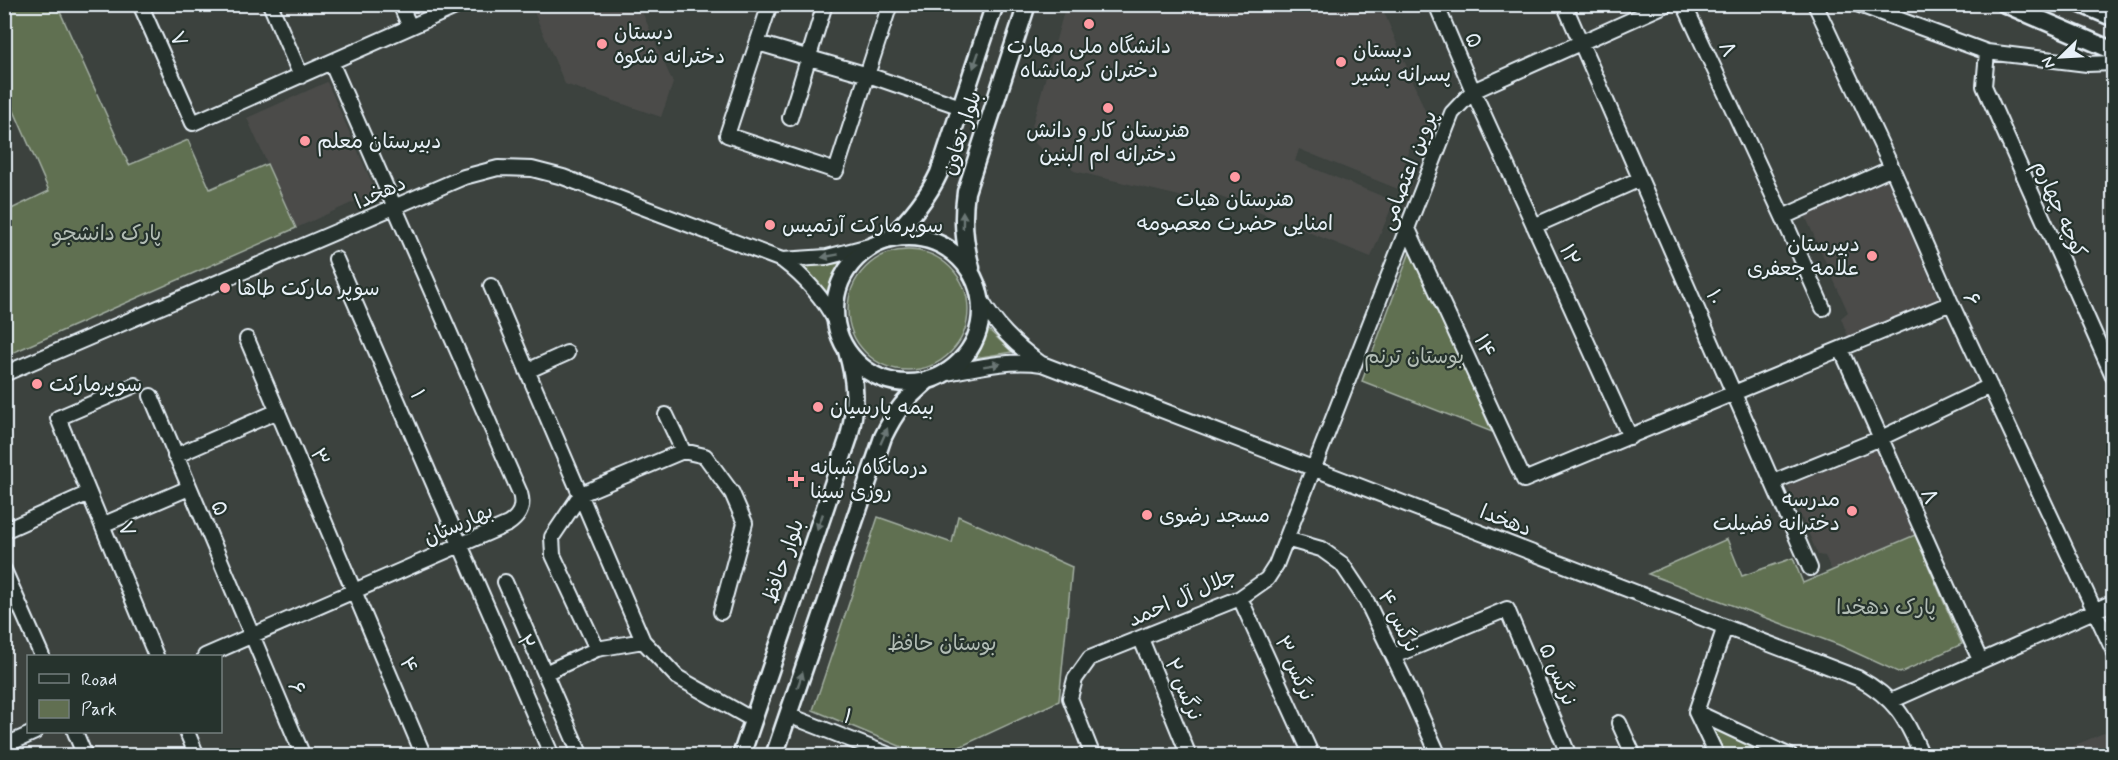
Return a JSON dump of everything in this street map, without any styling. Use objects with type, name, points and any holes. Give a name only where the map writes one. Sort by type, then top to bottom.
[{"type":"main road","name":"بلوار تعاون","points":[[883,242],[915,211],[934,184],[995,4]]},
{"type":"main road","name":"بلوار تعاون","points":[[973,277],[963,231],[966,192],[1027,4]]},
{"type":"main road","points":[[2005,4],[2112,63]]},
{"type":"main road","points":[[2081,4],[2114,18]]},
{"type":"main road","points":[[774,756],[883,437],[904,401],[958,362],[971,346],[980,318],[980,298],[973,277],[959,257],[938,243],[914,237],[883,242],[861,254],[843,277],[837,295],[837,324],[850,353],[864,367],[881,377],[900,382],[936,377]]},
{"type":"main road","name":"بلوار حافظ","points":[[741,756],[853,421],[856,396],[845,344]]},
{"type":"street","name":"۷","points":[[140,4],[193,123],[301,75]]},
{"type":"street","points":[[270,4],[301,75],[462,4]]},
{"type":"street","points":[[399,4],[410,27]]},
{"type":"street","points":[[770,4],[727,135],[836,171],[890,4]]},
{"type":"street","points":[[790,118],[825,4]]},
{"type":"street","name":"۵","points":[[1436,4],[1473,91]]},
{"type":"street","points":[[1564,4],[1581,44]]},
{"type":"street","name":"پروین اعتصامی","points":[[1314,468],[1452,113],[1473,91],[1667,4]]},
{"type":"street","name":"۸","points":[[1684,4],[1823,308]]},
{"type":"street","name":"۶","points":[[1815,4],[2114,652]]},
{"type":"street","points":[[1857,4],[1987,52],[2087,64],[2112,63]]},
{"type":"street","points":[[758,43],[868,75],[961,107]]},
{"type":"street","name":"۱۰","points":[[1581,44],[1810,568]]},
{"type":"street","name":"کوچه چهارم","points":[[1987,52],[1984,86],[2114,378]]},
{"type":"street","name":"بهارستان","points":[[209,655],[461,546],[512,522],[521,510],[522,500],[332,62]]},
{"type":"street","name":"۱۲","points":[[1473,91],[1630,437]]},
{"type":"street","name":"دهخدا","points":[[4,374],[464,177],[498,168],[532,169],[563,177],[782,260]]},
{"type":"street","points":[[1783,217],[1892,168]]},
{"type":"street","points":[[1534,226],[1640,178]]},
{"type":"street","name":"۱۴","points":[[1408,229],[1524,480],[1630,437]]},
{"type":"street","points":[[782,260],[827,257],[883,242]]},
{"type":"street","name":"۱","points":[[336,259],[461,546]]},
{"type":"street","points":[[782,260],[820,295],[837,324]]},
{"type":"street","points":[[491,286],[643,641],[677,677],[753,720]]},
{"type":"street","points":[[980,298],[992,319],[1004,333],[1042,364]]},
{"type":"street","points":[[1630,437],[1951,303]]},
{"type":"street","name":"۳","points":[[247,339],[355,591]]},
{"type":"street","name":"۸","points":[[1841,349],[1980,660]]},
{"type":"street","points":[[527,371],[567,353]]},
{"type":"street","points":[[936,377],[999,363],[1042,364]]},
{"type":"street","name":"دهخدا","points":[[1042,364],[1858,678],[1891,701],[1905,721],[1922,756]]},
{"type":"street","name":"۷","points":[[135,385],[58,418],[155,655]]},
{"type":"street","points":[[1773,482],[1881,438],[1990,386]]},
{"type":"street","name":"۵","points":[[151,396],[251,636]]},
{"type":"street","points":[[175,456],[278,411]]},
{"type":"street","points":[[666,415],[683,452]]},
{"type":"street","points":[[597,649],[554,555],[552,537],[581,494],[683,452],[705,456],[732,493],[746,524],[721,612]]},
{"type":"street","name":"جلال آل احمد","points":[[1093,756],[1070,698],[1075,679],[1090,658],[1240,598],[1266,579],[1276,565],[1314,468]]},
{"type":"street","points":[[102,525],[189,488]]},
{"type":"street","points":[[4,531],[89,493]]},
{"type":"street","name":"نرگس ۴","points":[[1286,539],[1321,549],[1342,564],[1366,600],[1439,756]]},
{"type":"street","name":"۲","points":[[461,546],[552,756]]},
{"type":"street","points":[[4,570],[41,655]]},
{"type":"street","points":[[505,582],[581,756]]},
{"type":"street","name":"۴","points":[[355,591],[424,756]]},
{"type":"street","name":"نرگس ۳","points":[[1240,598],[1312,756]]},
{"type":"street","points":[[1891,701],[2114,602]]},
{"type":"street","name":"نرگس ۵","points":[[1394,656],[1507,609],[1569,756]]},
{"type":"street","points":[[1717,756],[1696,712],[1725,627]]},
{"type":"street","name":"۶","points":[[251,636],[303,756]]},
{"type":"street","name":"نرگس ۲","points":[[1141,639],[1189,756]]},
{"type":"street","points":[[545,672],[597,649],[643,641]]},
{"type":"street","points":[[1696,712],[1790,756]]},
{"type":"street","name":"۱","points":[[788,715],[892,756]]},
{"type":"street","points":[[1619,723],[1634,756]]},
{"type":"street","points":[[4,746],[33,733]]},
{"type":"street","points":[[75,733],[85,756]]},
{"type":"street","points":[[187,733],[197,756]]},
{"type":"shaded area","points":[[1066,4],[1381,5],[1435,135],[1410,145],[1398,189],[1299,149],[1295,161],[1394,201],[1371,257],[1208,192],[1205,202],[1074,171],[1066,160],[1043,151],[1029,137]]},
{"type":"shaded area","name":"دبستان دخترانه شکوه","points":[[531,5],[639,5],[673,83],[661,117],[565,84]]},
{"type":"shaded area","name":"دبیرستان معلم","points":[[327,82],[376,192],[296,228],[247,118]]},
{"type":"shaded area","name":"دبیرستان علامه جعفری","points":[[1886,177],[1939,300],[1849,339],[1841,318],[1848,312],[1804,213]]},
{"type":"shaded area","name":"مدرسه دخترانه فضيلت","points":[[1878,449],[1915,535],[1832,571],[1825,556],[1818,555],[1788,486]]},
{"type":"shaded area","points":[[2113,729],[2113,755],[2052,755],[2085,741]]},
{"type":"green space","name":"پارک دانشجو","points":[[5,4],[57,5],[129,165],[188,140],[210,189],[267,164],[296,228],[5,356],[5,212],[49,191],[5,90]]},
{"type":"green space","name":"بوستان ترنم","points":[[1411,249],[1492,432],[1362,381]]},
{"type":"green space","points":[[908,250],[931,254],[951,267],[964,287],[968,310],[964,333],[951,353],[931,366],[908,370],[885,366],[865,353],[852,333],[848,310],[852,287],[865,267],[885,254]]},
{"type":"green space","points":[[842,263],[828,293],[803,267]]},
{"type":"green space","points":[[988,329],[1012,352],[975,358]]},
{"type":"green space","name":"بوستان حافظ","points":[[958,516],[1072,567],[1059,701],[940,756],[921,755],[813,710],[878,517],[952,543]]},
{"type":"green space","name":"پارک دهخدا","points":[[1915,535],[1962,644],[1900,673],[1839,645],[1648,574],[1727,539],[1742,576],[1793,558],[1803,583]]},
{"type":"green space","points":[[1706,723],[1775,755],[1722,755]]},
{"type":"place","name":"دانشگاه ملی مهارت دختران کرمانشاه","points":[[1089,24]]},
{"type":"place","name":"دبستان دخترانه شکوه","points":[[602,44]]},
{"type":"place","name":"دبستان پسرانه بشير","points":[[1341,62]]},
{"type":"place","name":"هنرستان کار و دانش دخترانه ام البنین","points":[[1108,108]]},
{"type":"place","name":"دبیرستان معلم","points":[[305,141]]},
{"type":"place","name":"هنرستان هیات امنایی حضرت معصومه","points":[[1235,177]]},
{"type":"place","name":"سوپرمارکت آرتمیس","points":[[770,225]]},
{"type":"place","name":"دبیرستان علامه جعفری","points":[[1872,256]]},
{"type":"place","name":"سوپر مارکت طاها","points":[[225,288]]},
{"type":"place","name":"سوپرمارکت","points":[[37,384]]},
{"type":"place","name":"بیمه پارسیان","points":[[818,407]]},
{"type":"place","name":"درمانگاه شبانه روزی سینا","points":[[796,479]]},
{"type":"place","name":"مدرسه دخترانه فضيلت","points":[[1852,511]]},
{"type":"place","name":"مسجد رضوی","points":[[1147,515]]}]
